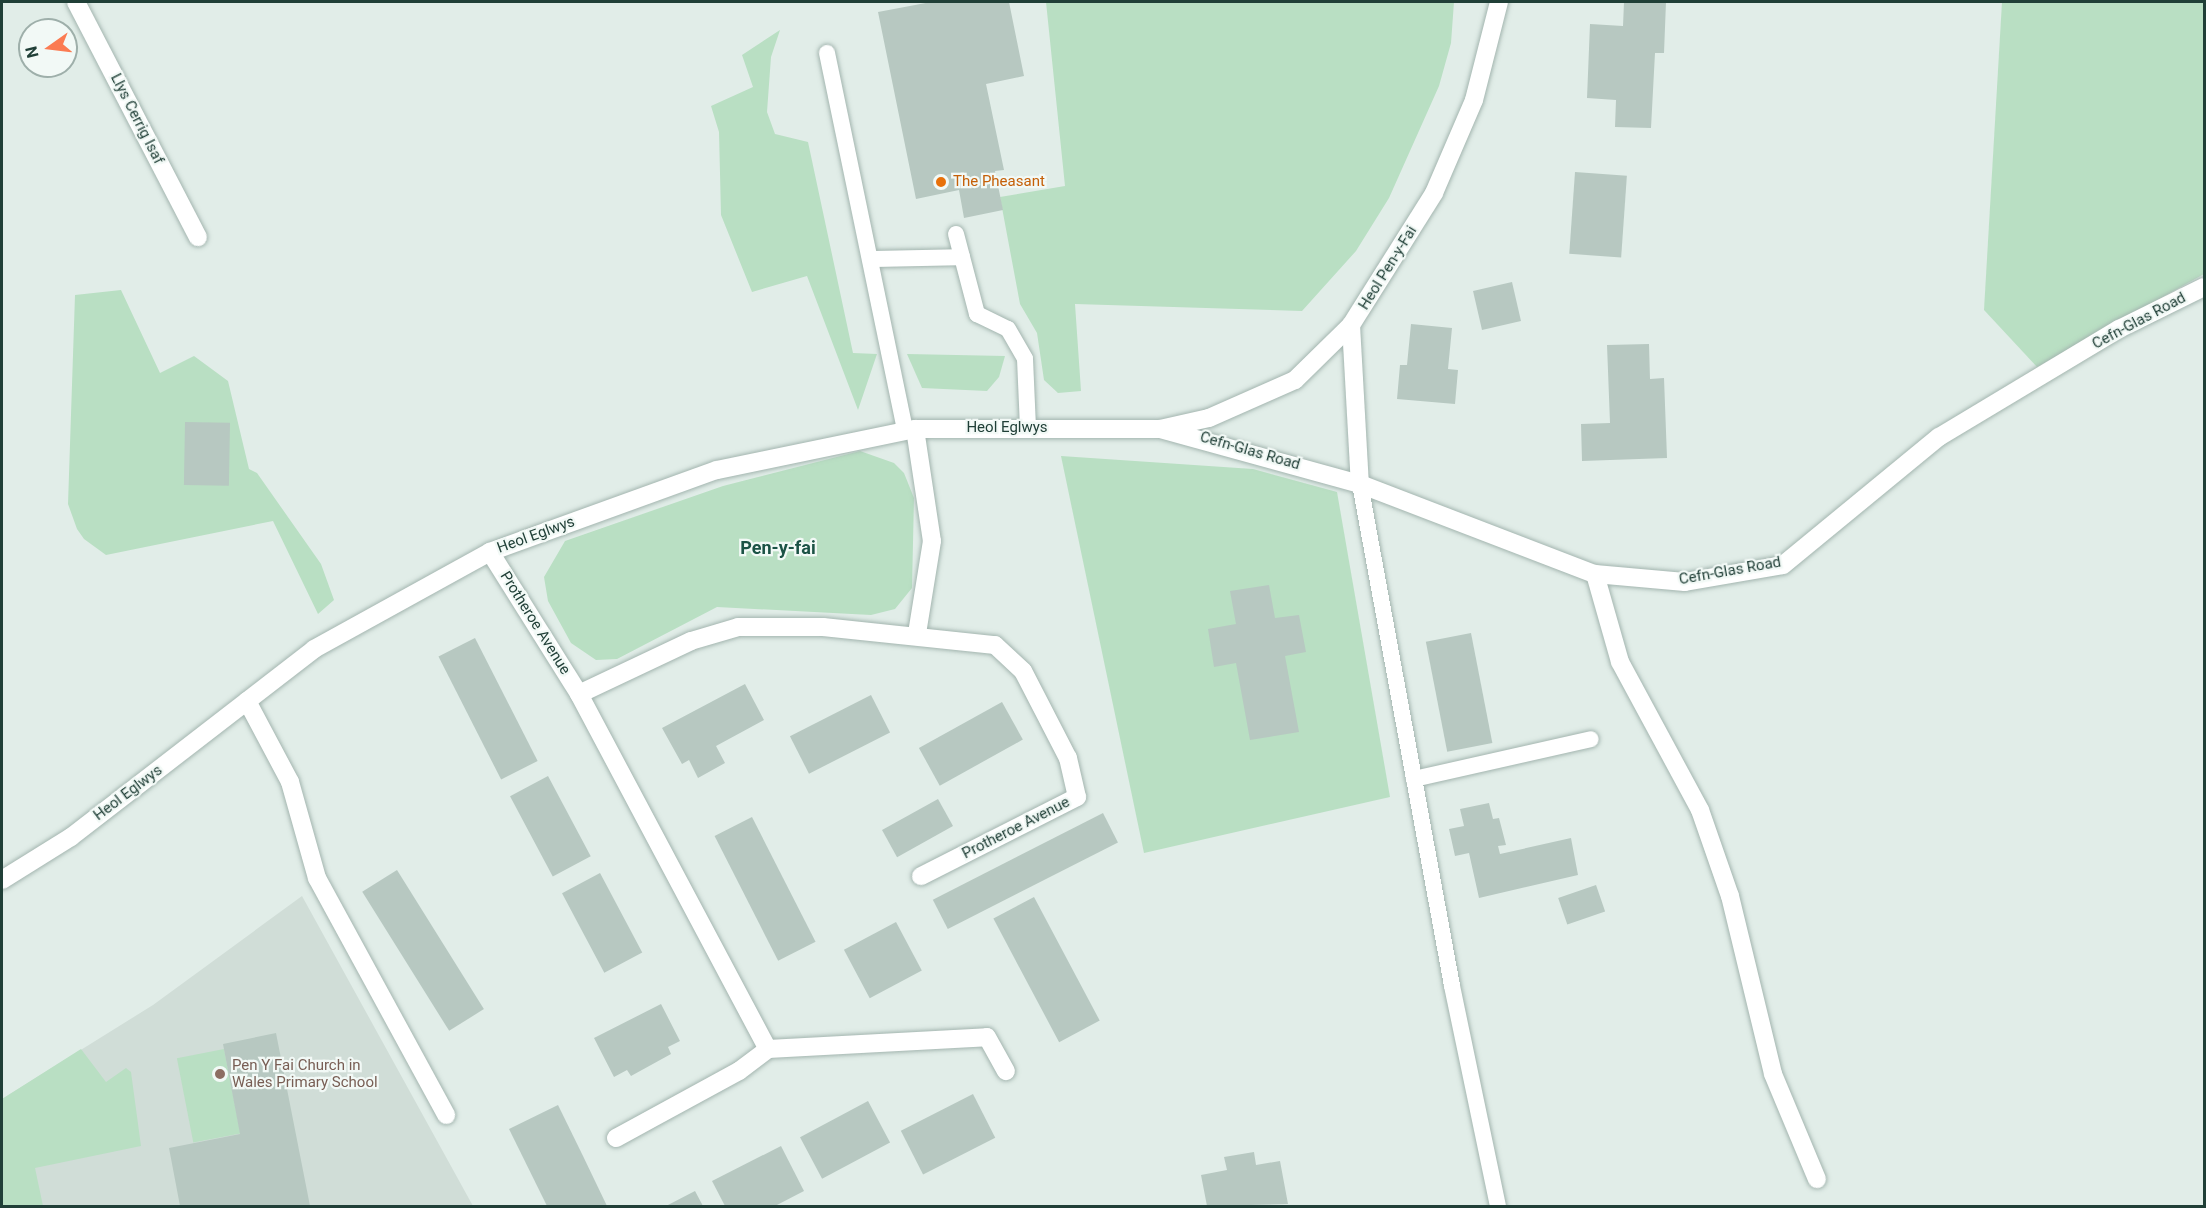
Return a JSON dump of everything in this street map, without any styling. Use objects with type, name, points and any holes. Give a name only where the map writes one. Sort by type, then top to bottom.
[{"type":"street","name":"Llys Cerrig Isaf","points":[[76,2],[198,237]]},
{"type":"street","name":"Heol Pen-y-Fai","points":[[1160,429],[1209,418],[1295,380],[1351,325],[1434,193],[1474,100],[1499,2]]},
{"type":"street","name":"Cefn-Glas Road","points":[[1160,429],[1360,484],[1595,574],[1685,582],[1784,565],[1938,436],[2119,329],[2205,287]]},
{"type":"street","points":[[1351,325],[1360,484]]},
{"type":"street","name":"Heol Eglwys","points":[[2,880],[70,837],[314,649],[490,552],[717,470],[910,429],[1028,427],[1160,429]]},
{"type":"street","points":[[910,429],[932,540],[917,634]]},
{"type":"street","name":"Protheroe Avenue","points":[[490,552],[579,694],[768,1049]]},
{"type":"street","points":[[1595,574],[1620,662],[1700,810],[1730,896],[1773,1074],[1817,1179]]},
{"type":"street","name":"Protheroe Avenue","points":[[579,694],[690,641],[738,627],[823,627],[917,634],[995,645],[1023,671],[1068,758],[1077,797],[921,876]]},
{"type":"street","points":[[247,701],[290,782],[317,878],[446,1115]]},
{"type":"street","points":[[616,1138],[740,1071],[768,1049],[987,1037],[1006,1071]]},
{"type":"lane","points":[[827,53],[870,259],[910,429]]},
{"type":"lane","points":[[956,234],[977,314],[1008,329],[1025,359],[1028,427]]},
{"type":"lane","points":[[870,259],[962,257]]},
{"type":"lane","points":[[1360,484],[1414,779],[1498,1206]]},
{"type":"lane","points":[[1414,779],[1591,739]]},
{"type":"shaded area","name":"Pen Y Fai Church in Wales Primary School","points":[[302,896],[473,1206],[2,1206],[2,1099],[153,1005]]},
{"type":"green space","points":[[1046,2],[1454,2],[1451,43],[1439,86],[1389,198],[1356,251],[1302,311],[1075,304],[1081,391],[1058,393],[1044,380],[1037,333],[1020,304],[1000,197],[1065,186]]},
{"type":"green space","points":[[2002,2],[2204,2],[2204,274],[2037,367],[1984,310]]},
{"type":"green space","points":[[780,30],[771,57],[767,112],[775,134],[808,142],[853,353],[877,354],[858,410],[807,276],[752,292],[721,215],[719,132],[711,106],[753,87],[742,55]]},
{"type":"green space","points":[[121,290],[160,373],[194,356],[228,381],[249,469],[257,473],[321,564],[334,600],[318,614],[273,521],[106,555],[84,539],[77,529],[68,504],[75,295]]},
{"type":"green space","points":[[907,354],[1005,356],[999,377],[987,391],[922,388]]},
{"type":"green space","points":[[860,451],[894,463],[904,473],[914,498],[912,588],[895,609],[871,615],[717,607],[617,659],[596,660],[571,643],[548,601],[544,577],[565,541],[723,486]]},
{"type":"green space","points":[[1061,456],[1253,469],[1337,492],[1390,797],[1144,853]]},
{"type":"green space","points":[[81,1049],[106,1082],[126,1068],[131,1072],[141,1146],[35,1168],[43,1206],[2,1206],[2,1099]]},
{"type":"green space","points":[[224,1049],[240,1133],[193,1143],[177,1058]]},
{"type":"building","points":[[931,2],[1009,2],[1024,76],[986,84],[1004,170],[995,171],[1003,210],[964,218],[959,190],[916,199],[878,12]]},
{"type":"building","points":[[1624,2],[1666,2],[1664,53],[1655,53],[1651,128],[1615,127],[1616,100],[1587,98],[1590,24],[1623,26]]},
{"type":"building","points":[[1575,172],[1627,176],[1621,257],[1569,254]]},
{"type":"building","points":[[1512,282],[1521,321],[1482,330],[1473,291]]},
{"type":"building","points":[[1411,324],[1452,328],[1448,369],[1458,370],[1455,404],[1397,399],[1400,365],[1407,365]]},
{"type":"building","points":[[1649,344],[1650,379],[1664,378],[1667,458],[1582,461],[1581,424],[1610,423],[1607,345]]},
{"type":"building","points":[[185,422],[230,423],[229,486],[184,485]]},
{"type":"building","points":[[1269,585],[1275,618],[1299,615],[1306,652],[1285,656],[1299,732],[1250,740],[1236,663],[1214,667],[1208,629],[1236,624],[1230,591]]},
{"type":"building","points":[[1471,633],[1492,743],[1447,752],[1426,642]]},
{"type":"building","points":[[475,638],[538,761],[501,780],[438,657]]},
{"type":"building","points":[[745,684],[764,720],[716,746],[725,763],[698,778],[689,760],[682,764],[662,728]]},
{"type":"building","points":[[871,695],[890,732],[809,774],[790,736]]},
{"type":"building","points":[[1002,702],[1023,740],[940,786],[919,748]]},
{"type":"building","points":[[548,776],[591,856],[553,877],[510,796]]},
{"type":"building","points":[[938,799],[953,826],[897,857],[882,830]]},
{"type":"building","points":[[1489,803],[1493,819],[1499,818],[1506,845],[1498,846],[1500,854],[1571,838],[1578,875],[1479,898],[1469,853],[1455,856],[1449,829],[1464,826],[1460,809]]},
{"type":"building","points":[[1103,813],[1118,842],[948,929],[933,900]]},
{"type":"building","points":[[752,817],[816,942],[778,961],[715,836]]},
{"type":"building","points":[[397,870],[484,1009],[449,1031],[362,892]]},
{"type":"building","points":[[600,873],[642,952],[604,973],[562,893]]},
{"type":"building","points":[[1596,885],[1605,911],[1567,924],[1558,898]]},
{"type":"building","points":[[1034,897],[1100,1021],[1059,1042],[993,919]]},
{"type":"building","points":[[896,922],[922,971],[870,998],[844,950]]},
{"type":"building","points":[[661,1004],[680,1041],[668,1047],[671,1054],[631,1076],[627,1070],[614,1077],[594,1038]]},
{"type":"building","points":[[276,1033],[310,1206],[180,1206],[169,1148],[240,1134],[223,1044]]},
{"type":"building","points":[[973,1094],[995,1138],[923,1174],[901,1131]]},
{"type":"building","points":[[868,1101],[890,1142],[822,1179],[800,1137]]},
{"type":"building","points":[[558,1105],[607,1206],[547,1206],[509,1129]]},
{"type":"building","points":[[781,1146],[804,1191],[775,1206],[725,1206],[712,1181]]},
{"type":"building","points":[[1254,1152],[1256,1165],[1280,1161],[1288,1204],[1207,1206],[1201,1175],[1227,1170],[1224,1157]]},
{"type":"building","points":[[695,1191],[703,1206],[666,1206]]},
{"type":"place","name":"The Pheasant","points":[[941,182]]},
{"type":"place","name":"Pen Y Fai Church in Wales Primary School","points":[[220,1074]]},
{"type":"district","name":"Pen-y-fai","points":[[778,548]]}]
